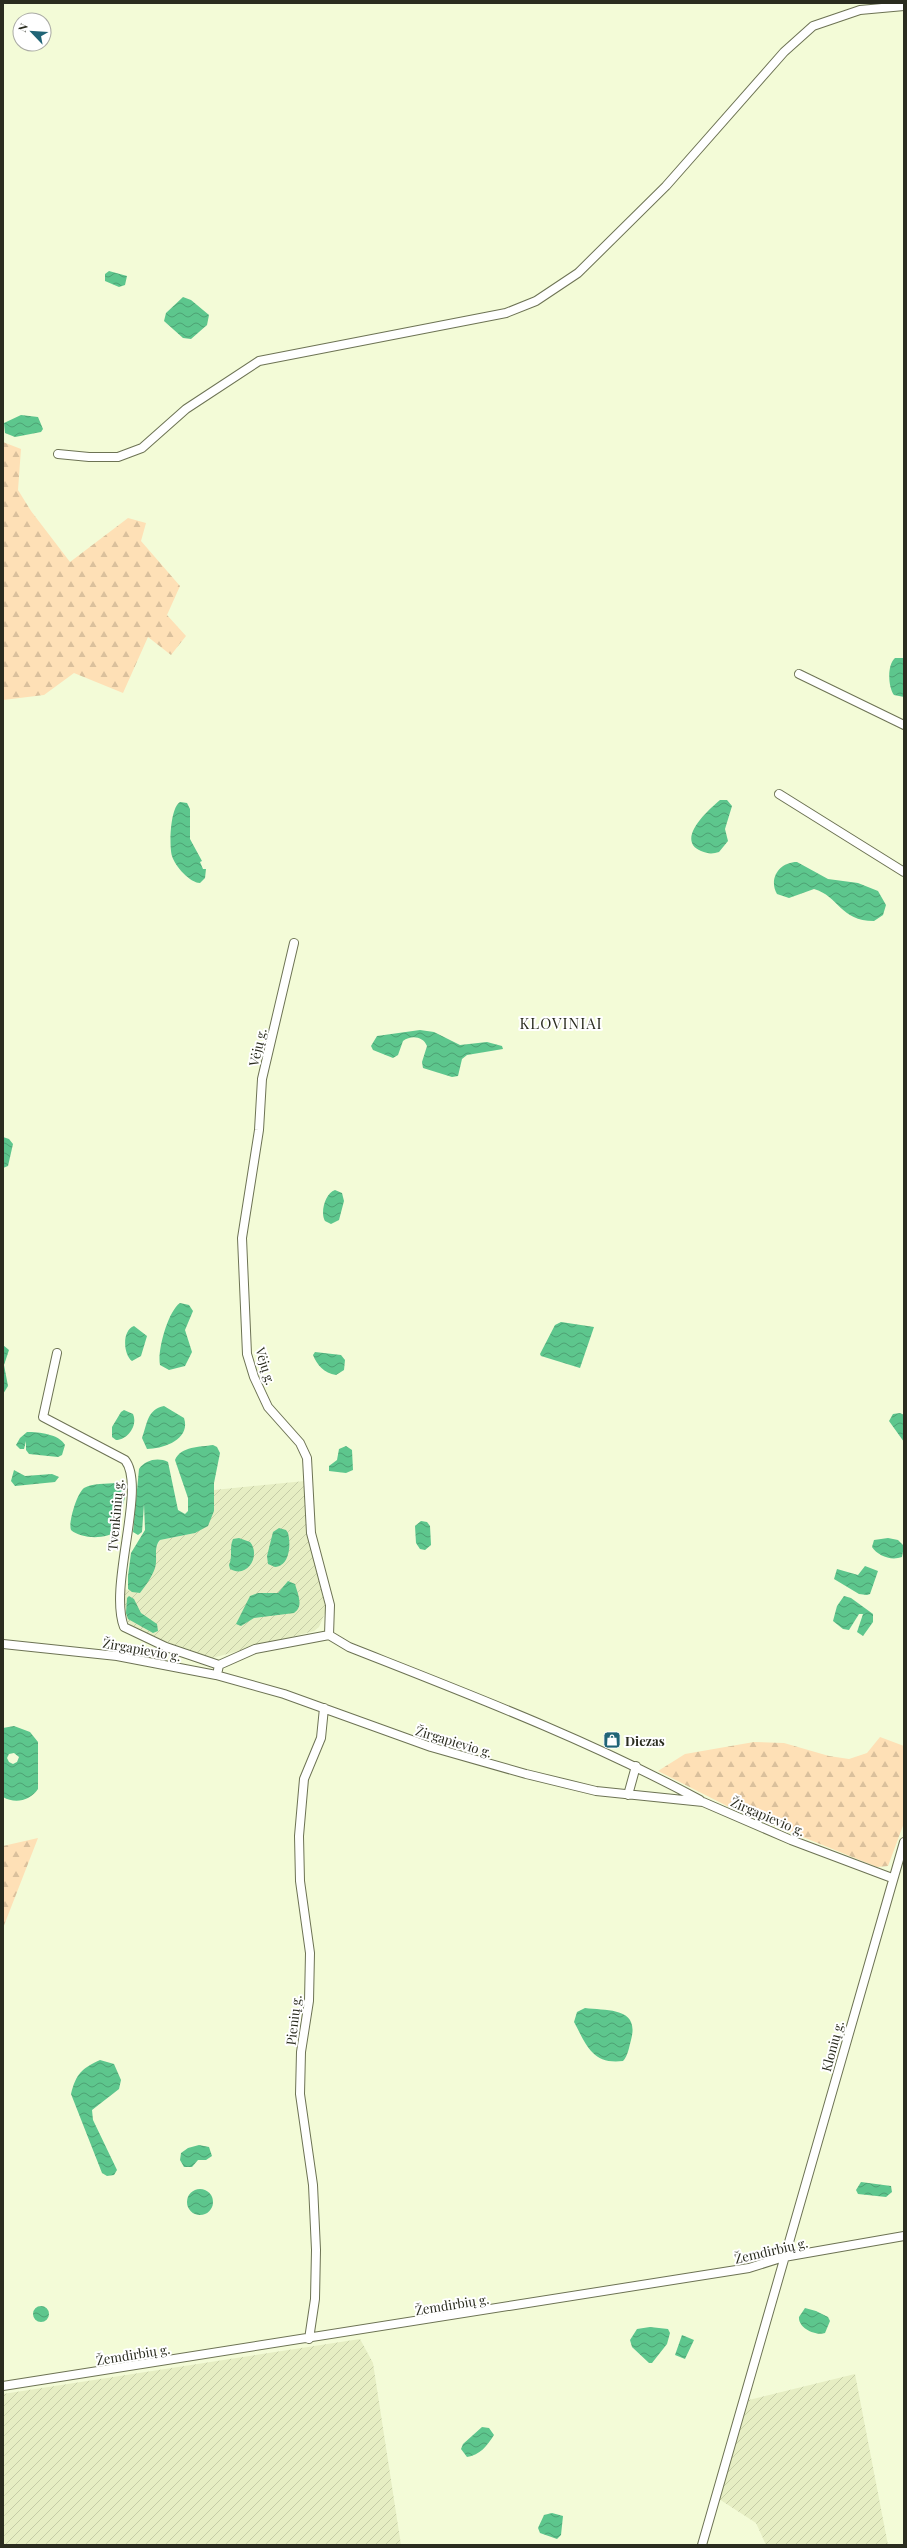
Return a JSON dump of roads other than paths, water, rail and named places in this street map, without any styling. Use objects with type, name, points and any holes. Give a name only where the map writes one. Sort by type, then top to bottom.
[{"type":"street","points":[[58,454],[118,457],[142,448],[186,409],[259,361],[506,313],[536,301],[578,273],[600,252],[666,186],[784,52],[813,26],[860,10],[904,6]]},
{"type":"street","points":[[799,674],[904,725]]},
{"type":"street","points":[[779,794],[904,872]]},
{"type":"street","name":"Vėjų g.","points":[[294,943],[262,1079],[259,1130],[242,1230],[247,1354],[254,1377],[268,1407],[300,1443],[307,1458],[311,1533],[330,1605],[329,1634]]},
{"type":"street","name":"Tvenkinių g.","points":[[57,1353],[43,1417],[124,1460],[130,1467],[132,1482],[129,1519],[120,1590],[120,1616],[124,1627],[166,1647],[219,1665]]},
{"type":"street","points":[[216,1675],[219,1665],[255,1649],[329,1634],[349,1647],[486,1700],[636,1766],[703,1802]]},
{"type":"street","name":"Žirgapievio g.","points":[[3,1644],[117,1656],[216,1675],[324,1708],[431,1747],[472,1760],[542,1778],[628,1795],[703,1802],[792,1840],[892,1878]]},
{"type":"street","name":"Pienių g.","points":[[310,2339],[314,2299],[316,2250],[313,2185],[300,2094],[301,2052],[309,2001],[310,1953],[300,1881],[299,1836],[304,1779],[320,1738],[324,1708]]},
{"type":"street","points":[[628,1795],[636,1766]]},
{"type":"street","name":"Klonių g.","points":[[702,2545],[892,1878],[904,1842]]},
{"type":"street","name":"Žemdirbių g.","points":[[3,2386],[310,2339],[749,2268],[784,2257],[904,2236]]},
{"type":"water","points":[[109,271],[127,276],[125,285],[119,287],[105,281],[105,274]]},
{"type":"water","points":[[183,297],[191,300],[209,315],[207,325],[191,339],[183,338],[164,321],[166,313]]},
{"type":"water","points":[[21,415],[38,417],[43,429],[41,432],[15,437],[5,433],[4,423]]},
{"type":"water","points":[[895,658],[904,658],[904,697],[894,695],[890,687],[889,676],[892,661]]},
{"type":"water","points":[[720,800],[727,800],[732,806],[725,829],[728,841],[719,852],[706,853],[694,846],[691,840],[692,833],[696,825]]},
{"type":"water","points":[[180,802],[187,803],[190,809],[190,839],[202,861],[200,862],[203,869],[206,869],[205,878],[200,883],[192,880],[183,873],[172,856],[172,819]]},
{"type":"water","points":[[797,862],[828,879],[858,883],[878,891],[886,905],[883,915],[874,921],[854,917],[822,892],[814,889],[789,898],[777,894],[774,882],[777,872],[785,865]]},
{"type":"water","points":[[420,1030],[434,1032],[460,1045],[487,1042],[502,1046],[503,1049],[467,1055],[462,1059],[458,1076],[452,1077],[423,1068],[422,1062],[427,1046],[420,1038],[413,1037],[403,1041],[398,1055],[393,1058],[373,1050],[371,1046],[377,1036]]},
{"type":"water","points":[[3,1137],[9,1139],[13,1144],[8,1166],[3,1168]]},
{"type":"water","points":[[335,1190],[342,1193],[344,1201],[339,1220],[331,1224],[325,1221],[323,1208],[326,1199],[331,1192]]},
{"type":"water","points":[[180,1303],[189,1305],[193,1311],[185,1330],[192,1352],[185,1366],[169,1370],[160,1365],[160,1351],[164,1332],[171,1314]]},
{"type":"water","points":[[561,1322],[594,1327],[580,1368],[541,1356],[540,1354],[555,1325]]},
{"type":"water","points":[[134,1326],[147,1336],[141,1356],[132,1361],[127,1353],[125,1342],[127,1332]]},
{"type":"water","points":[[3,1345],[9,1350],[4,1365],[8,1386],[3,1394]]},
{"type":"water","points":[[315,1352],[341,1355],[345,1360],[344,1370],[336,1375],[328,1372],[319,1365],[315,1359],[313,1355]]},
{"type":"water","points":[[164,1406],[184,1418],[184,1432],[180,1437],[168,1445],[154,1449],[147,1449],[142,1438],[148,1418],[154,1410]]},
{"type":"water","points":[[124,1410],[133,1414],[133,1427],[128,1435],[116,1440],[112,1437],[112,1427],[121,1412]]},
{"type":"water","points":[[900,1413],[904,1415],[904,1442],[889,1421],[893,1414]]},
{"type":"water","points":[[27,1432],[43,1433],[58,1438],[65,1445],[62,1455],[58,1457],[29,1454],[26,1450],[26,1441],[24,1449],[20,1449],[16,1445],[20,1438]]},
{"type":"water","points":[[213,1445],[217,1447],[220,1453],[214,1483],[214,1511],[208,1526],[195,1533],[160,1540],[156,1550],[156,1564],[152,1575],[140,1593],[132,1592],[128,1589],[131,1553],[145,1530],[144,1504],[142,1532],[138,1535],[133,1532],[139,1469],[145,1463],[152,1460],[164,1460],[168,1462],[178,1510],[185,1514],[188,1511],[188,1498],[175,1460],[182,1452],[191,1448]]},
{"type":"water","points":[[346,1446],[352,1450],[353,1470],[346,1473],[329,1471],[329,1466],[337,1460],[339,1449]]},
{"type":"water","points":[[14,1470],[25,1476],[52,1474],[59,1477],[55,1482],[15,1486],[11,1481]]},
{"type":"water","points":[[116,1483],[122,1485],[125,1497],[117,1530],[101,1537],[87,1537],[71,1530],[70,1526],[74,1508],[81,1491],[87,1486],[95,1484]]},
{"type":"water","points":[[421,1521],[427,1522],[430,1526],[431,1545],[425,1550],[420,1549],[416,1543],[415,1526]]},
{"type":"water","points":[[279,1528],[286,1530],[288,1533],[289,1548],[284,1563],[275,1567],[268,1564],[267,1556],[273,1532]]},
{"type":"water","points":[[239,1538],[250,1542],[254,1553],[251,1564],[247,1568],[242,1571],[236,1571],[230,1569],[229,1565],[233,1539]]},
{"type":"water","points":[[888,1538],[898,1540],[904,1546],[902,1557],[885,1557],[872,1547],[874,1540]]},
{"type":"water","points":[[865,1566],[878,1571],[870,1594],[859,1594],[834,1579],[837,1569],[858,1575]]},
{"type":"water","points":[[288,1581],[295,1584],[299,1596],[300,1604],[294,1613],[254,1618],[241,1626],[236,1624],[250,1596],[258,1593],[278,1593]]},
{"type":"water","points":[[129,1596],[134,1599],[141,1613],[157,1624],[158,1631],[153,1633],[128,1619],[126,1613],[127,1598]]},
{"type":"water","points":[[844,1596],[851,1598],[873,1614],[873,1622],[863,1636],[857,1632],[863,1614],[859,1614],[849,1630],[843,1629],[833,1621],[837,1606]]},
{"type":"water","points":[[14,1726],[30,1732],[38,1742],[38,1789],[27,1799],[17,1801],[3,1797],[3,1728]],"holes":[[[14,1753],[19,1757],[17,1762],[13,1764],[9,1762],[7,1758],[9,1754]]]},
{"type":"water","points":[[585,2008],[620,2013],[626,2016],[631,2022],[633,2029],[631,2040],[627,2054],[623,2061],[604,2060],[591,2051],[574,2022],[577,2012]]},
{"type":"water","points":[[100,2060],[114,2064],[121,2080],[119,2089],[92,2110],[93,2120],[117,2170],[114,2175],[107,2176],[102,2173],[71,2094],[75,2081],[81,2072]]},
{"type":"water","points":[[199,2145],[209,2147],[212,2156],[206,2160],[198,2160],[192,2167],[184,2167],[180,2160],[181,2153],[188,2148]]},
{"type":"water","points":[[861,2182],[891,2186],[892,2192],[886,2197],[858,2194],[856,2190]]},
{"type":"water","points":[[200,2189],[209,2193],[213,2202],[209,2211],[200,2215],[191,2211],[187,2202],[191,2193]]},
{"type":"water","points":[[41,2306],[47,2308],[49,2314],[47,2320],[41,2322],[35,2320],[33,2314],[35,2308]]},
{"type":"water","points":[[805,2308],[816,2311],[828,2317],[830,2321],[825,2333],[821,2334],[813,2332],[801,2325],[799,2317]]},
{"type":"water","points":[[650,2327],[668,2329],[670,2333],[667,2344],[652,2363],[649,2363],[632,2347],[630,2340],[637,2329]]},
{"type":"water","points":[[682,2335],[694,2340],[685,2359],[675,2355]]},
{"type":"water","points":[[482,2427],[489,2428],[494,2435],[483,2449],[472,2456],[467,2457],[461,2449],[463,2444]]},
{"type":"water","points":[[552,2513],[563,2516],[561,2535],[557,2539],[540,2533],[538,2528],[544,2515]]},
{"type":"place","name":"Diezas","points":[[612,1740]]},
{"type":"district","name":"KLOVINIAI","points":[[561,1023]]}]
